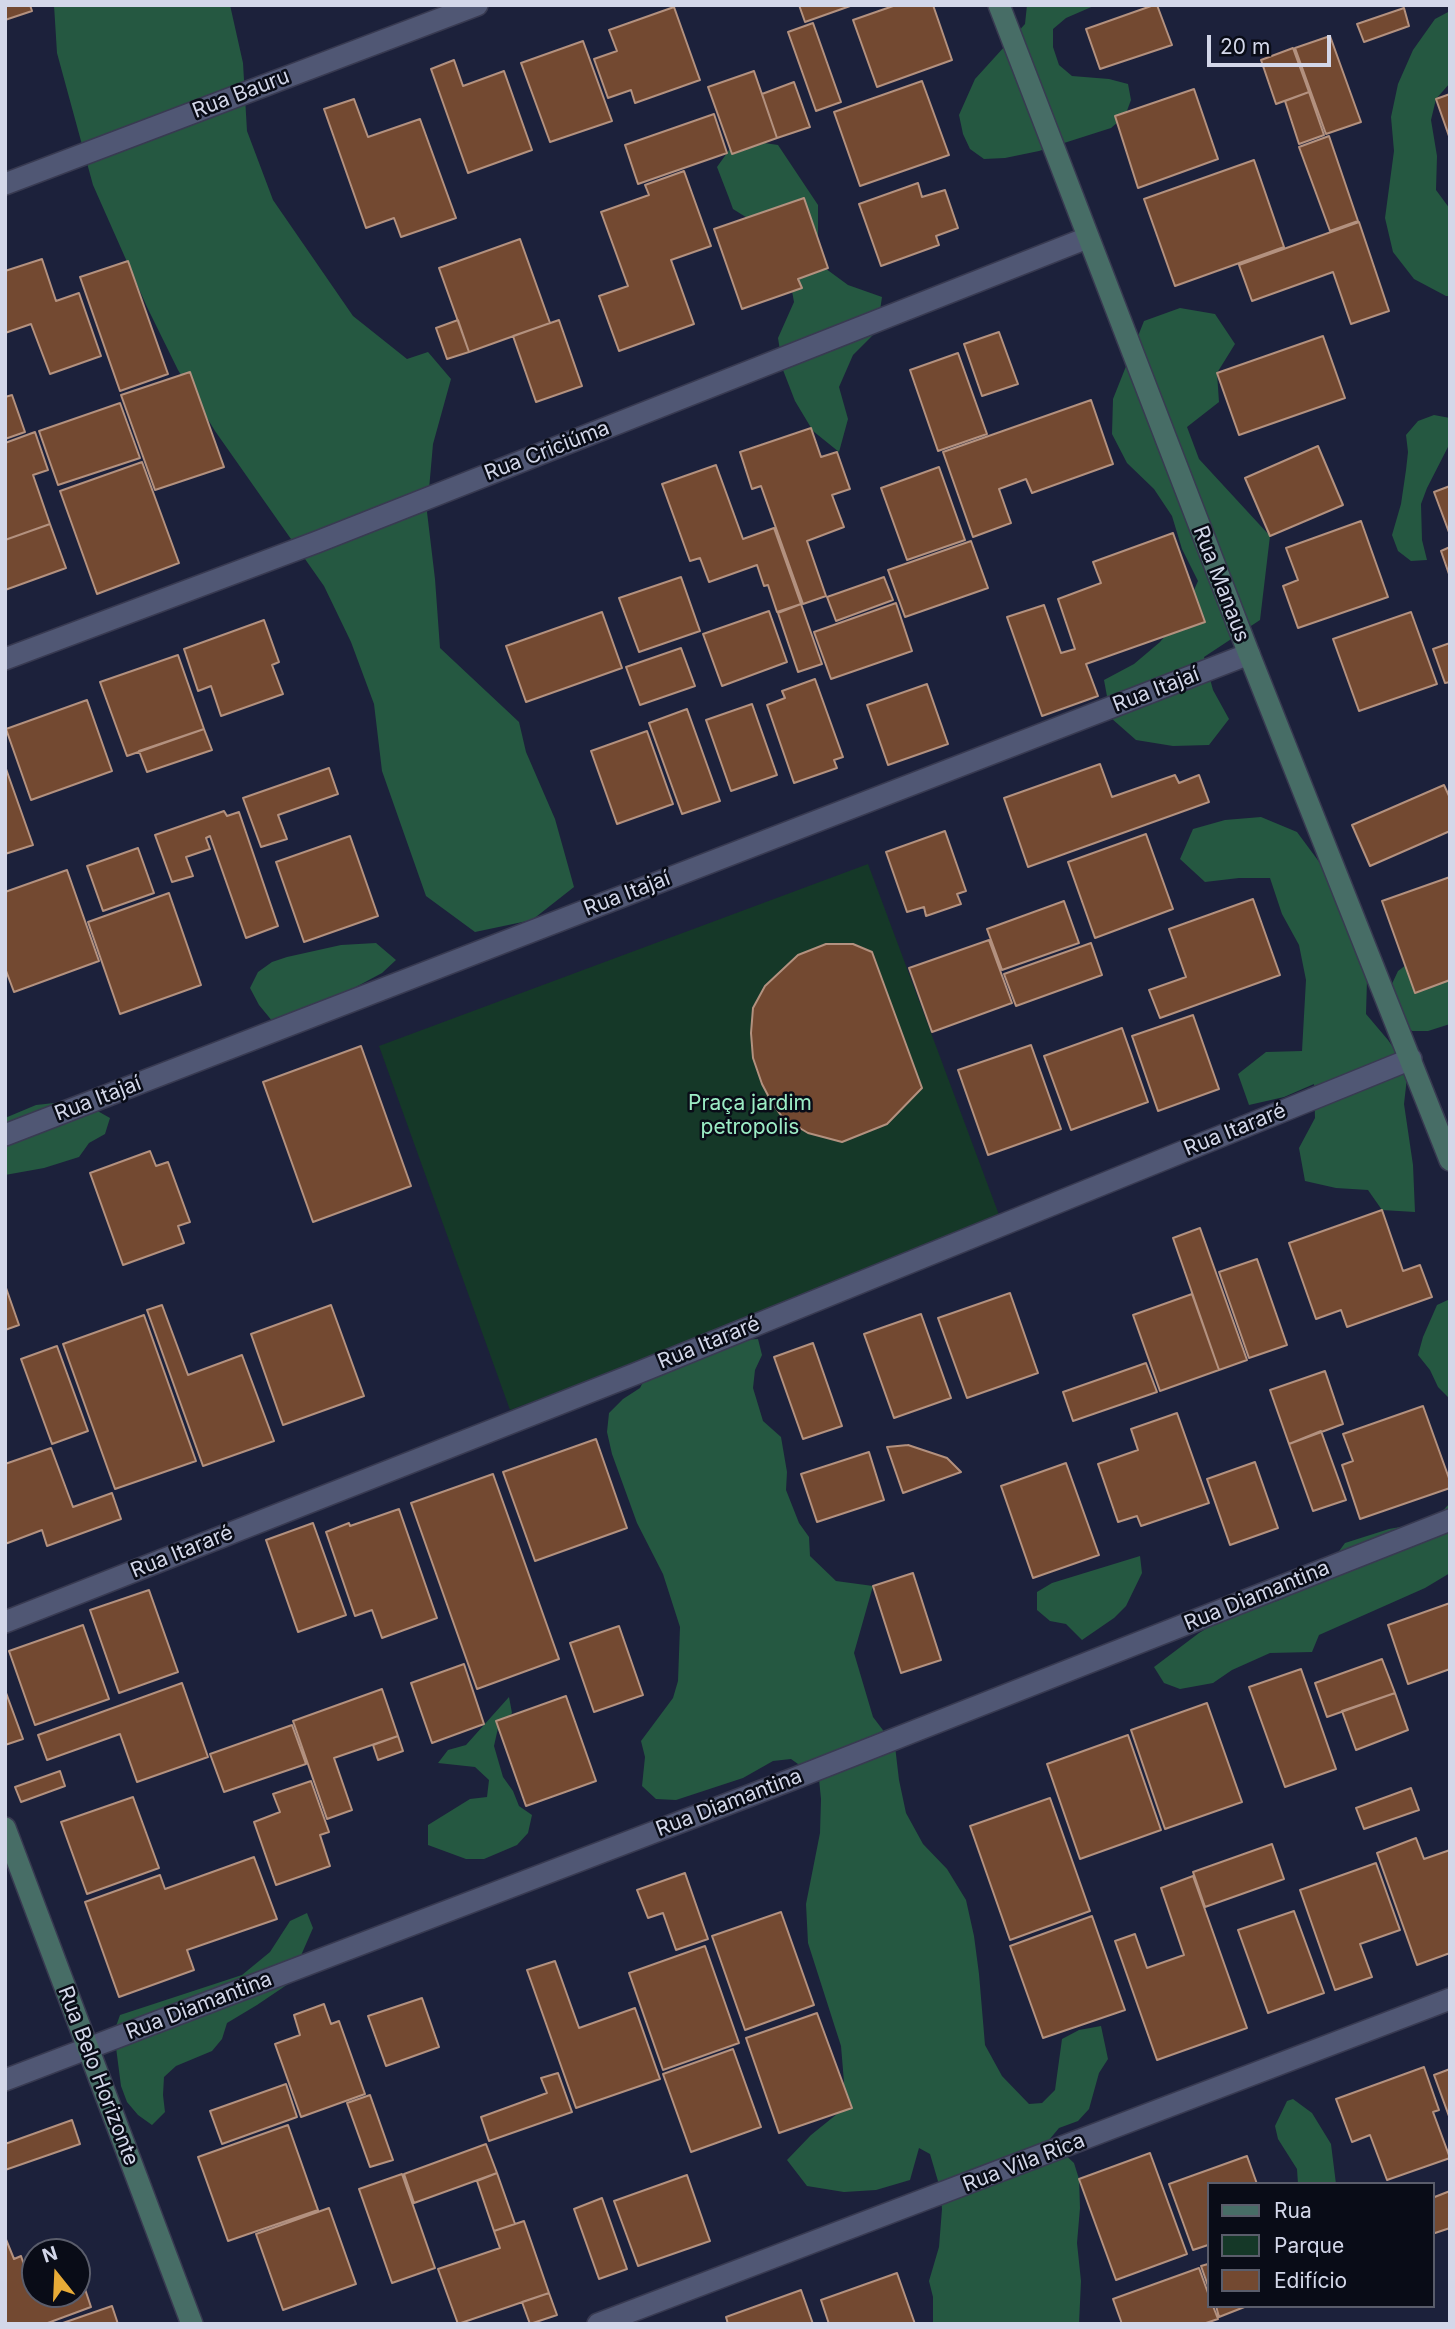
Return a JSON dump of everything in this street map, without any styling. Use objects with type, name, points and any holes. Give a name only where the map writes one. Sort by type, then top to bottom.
[{"type":"street","name":"Rua Bauru","points":[[5,184],[477,5]]},
{"type":"street","name":"Rua Manaus","points":[[999,5],[1249,654],[1450,1160]]},
{"type":"street","name":"Rua Criciúma","points":[[5,659],[317,542],[1087,239]]},
{"type":"street","name":"Rua Itajaí","points":[[5,1135],[1249,654]]},
{"type":"street","name":"Rua Itararé","points":[[5,1622],[635,1374],[1411,1059]]},
{"type":"street","name":"Rua Diamantina","points":[[5,2080],[793,1779],[1450,1520]]},
{"type":"street","name":"Rua Belo Horizonte","points":[[5,1828],[192,2324]]},
{"type":"street","name":"Rua Vila Rica","points":[[598,2324],[1450,1999]]},
{"type":"green space","points":[[54,5],[230,5],[243,63],[247,131],[273,200],[353,316],[407,359],[428,352],[451,379],[433,444],[427,512],[440,648],[519,722],[526,752],[555,819],[574,887],[532,920],[475,932],[426,896],[382,771],[374,704],[351,642],[324,586],[215,431],[178,370],[93,185],[57,53]]},
{"type":"green space","points":[[1027,5],[1096,5],[1066,18],[1053,29],[1053,47],[1059,65],[1072,76],[1109,79],[1128,84],[1131,100],[1125,116],[1111,128],[1039,151],[984,159],[970,149],[959,115],[975,79],[1025,24]]},
{"type":"green space","points":[[1450,11],[1450,83],[1436,99],[1431,120],[1437,156],[1436,190],[1450,209],[1450,296],[1446,296],[1414,279],[1393,252],[1385,218],[1394,151],[1391,117],[1398,84],[1413,50],[1435,19]]},
{"type":"green space","points":[[737,139],[778,145],[818,205],[818,263],[848,285],[882,297],[877,331],[853,355],[839,387],[848,419],[839,452],[813,431],[795,401],[783,370],[778,338],[794,302],[788,269],[760,226],[733,209],[717,167]]},
{"type":"green space","points":[[1180,308],[1215,314],[1235,344],[1217,373],[1219,402],[1187,427],[1199,459],[1270,536],[1260,620],[1204,657],[1213,690],[1229,719],[1209,745],[1173,746],[1136,740],[1111,718],[1104,680],[1134,664],[1160,642],[1183,615],[1198,581],[1182,549],[1172,516],[1154,489],[1127,463],[1112,434],[1113,399],[1144,321]]},
{"type":"green space","points":[[1434,415],[1450,418],[1450,443],[1421,504],[1422,540],[1427,560],[1411,561],[1398,551],[1392,535],[1401,504],[1406,470],[1406,435],[1418,421]]},
{"type":"green space","points":[[1261,817],[1297,832],[1337,886],[1367,980],[1366,1014],[1408,1069],[1404,1104],[1413,1165],[1415,1212],[1382,1210],[1368,1190],[1336,1188],[1305,1181],[1299,1148],[1315,1118],[1314,1084],[1284,1097],[1249,1105],[1238,1074],[1266,1052],[1302,1051],[1306,980],[1299,945],[1282,914],[1270,878],[1205,882],[1180,859],[1193,829],[1225,820]]},
{"type":"green space","name":"Praça jardim petropolis","points":[[868,864],[1005,1231],[510,1410],[379,1046]]},
{"type":"green space","points":[[376,943],[396,960],[382,973],[324,1004],[273,1022],[250,988],[258,972],[272,962],[341,945]]},
{"type":"green space","points":[[1450,952],[1450,1024],[1428,1031],[1412,1031],[1398,1017],[1391,986],[1398,971],[1414,959]]},
{"type":"green space","points":[[54,1103],[94,1109],[110,1118],[105,1134],[89,1143],[79,1157],[44,1168],[5,1175],[5,1118],[36,1105]]},
{"type":"green space","points":[[1450,1299],[1450,1399],[1438,1387],[1430,1370],[1418,1355],[1437,1305]]},
{"type":"green space","points":[[758,1339],[762,1355],[755,1370],[753,1388],[763,1421],[781,1437],[787,1472],[786,1490],[799,1523],[809,1537],[810,1556],[836,1581],[873,1586],[854,1653],[873,1717],[895,1746],[906,1813],[923,1844],[947,1869],[966,1900],[979,1974],[985,2045],[1002,2076],[1029,2104],[1042,2103],[1055,2090],[1062,2039],[1079,2030],[1101,2026],[1108,2059],[1099,2073],[1089,2109],[1078,2121],[1059,2128],[1049,2140],[1074,2163],[1079,2179],[1079,2324],[933,2324],[933,2297],[929,2281],[939,2247],[942,2209],[940,2188],[930,2154],[919,2148],[910,2180],[876,2190],[844,2192],[807,2186],[787,2160],[811,2135],[837,2114],[844,2082],[841,2046],[808,1943],[806,1904],[820,1833],[819,1779],[791,1759],[773,1761],[743,1778],[676,1800],[656,1799],[642,1786],[645,1757],[641,1741],[673,1698],[678,1681],[680,1627],[663,1574],[637,1523],[612,1454],[607,1432],[609,1413],[623,1399],[640,1388],[643,1382],[740,1340]]},
{"type":"green space","points":[[1450,1503],[1450,1573],[1425,1588],[1319,1635],[1312,1652],[1270,1653],[1232,1670],[1213,1683],[1180,1689],[1164,1683],[1154,1667],[1219,1621],[1239,1611],[1277,1601],[1332,1576],[1334,1558],[1345,1543],[1389,1529],[1433,1521]]},
{"type":"green space","points":[[1140,1556],[1142,1573],[1126,1606],[1114,1618],[1082,1640],[1066,1624],[1050,1621],[1037,1610],[1037,1592],[1052,1583]]},
{"type":"green space","points":[[509,1697],[512,1713],[498,1728],[494,1746],[503,1777],[519,1806],[532,1815],[528,1833],[517,1845],[484,1859],[466,1859],[428,1845],[428,1825],[470,1799],[487,1797],[489,1780],[475,1767],[438,1763],[448,1750],[466,1745]]},
{"type":"green space","points":[[307,1913],[313,1928],[299,1960],[297,1978],[227,2023],[222,2039],[212,2051],[176,2066],[164,2077],[165,2112],[152,2125],[138,2115],[127,2102],[121,2086],[114,2032],[120,2015],[242,1975],[270,1952],[290,1921]]},
{"type":"green space","points":[[1293,2099],[1312,2113],[1331,2144],[1336,2182],[1298,2182],[1297,2169],[1278,2139],[1275,2126],[1287,2101]]},
{"type":"building","points":[[5,5],[30,5],[32,11],[5,20]]},
{"type":"building","points":[[799,5],[853,5],[805,22]]},
{"type":"building","points":[[896,5],[933,5],[952,60],[877,87],[853,20]]},
{"type":"building","points":[[1157,5],[1172,45],[1100,69],[1086,29]]},
{"type":"building","points":[[674,7],[700,80],[635,103],[631,90],[608,98],[594,59],[617,51],[609,30]]},
{"type":"building","points":[[1404,8],[1409,26],[1364,42],[1357,24]]},
{"type":"building","points":[[813,23],[841,102],[816,111],[788,32]]},
{"type":"building","points":[[1330,36],[1361,122],[1326,134],[1295,48]]},
{"type":"building","points":[[583,41],[612,121],[550,142],[521,63]]},
{"type":"building","points":[[1293,48],[1309,92],[1276,104],[1261,60]]},
{"type":"building","points":[[454,60],[463,86],[504,71],[532,150],[468,173],[431,69]]},
{"type":"building","points":[[754,71],[777,138],[732,154],[708,87]]},
{"type":"building","points":[[922,81],[949,155],[860,186],[834,112]]},
{"type":"building","points":[[794,82],[810,127],[777,138],[762,94]]},
{"type":"building","points":[[1194,89],[1218,159],[1138,188],[1115,116]]},
{"type":"building","points":[[1309,92],[1324,135],[1299,144],[1285,101]]},
{"type":"building","points":[[1450,94],[1450,139],[1436,99]]},
{"type":"building","points":[[354,99],[368,137],[420,119],[456,218],[401,237],[394,218],[366,228],[324,109]]},
{"type":"building","points":[[714,114],[727,153],[638,184],[625,145]]},
{"type":"building","points":[[1329,136],[1358,221],[1330,231],[1299,147]]},
{"type":"building","points":[[1254,160],[1284,247],[1175,286],[1144,199]]},
{"type":"building","points":[[684,171],[711,246],[671,260],[694,324],[619,351],[599,296],[628,286],[601,212],[649,195],[645,185]]},
{"type":"building","points":[[918,183],[922,197],[945,190],[958,228],[936,236],[939,245],[881,266],[859,204]]},
{"type":"building","points":[[804,198],[828,268],[798,279],[802,288],[742,309],[714,229]]},
{"type":"building","points":[[1359,222],[1389,311],[1351,324],[1333,272],[1252,301],[1239,265]]},
{"type":"building","points":[[520,239],[550,323],[469,352],[439,268]]},
{"type":"building","points":[[42,259],[56,301],[79,293],[101,356],[50,374],[31,324],[5,333],[5,271]]},
{"type":"building","points":[[128,261],[168,374],[120,391],[80,277]]},
{"type":"building","points":[[458,320],[469,352],[447,359],[436,328]]},
{"type":"building","points":[[559,320],[582,386],[536,402],[513,336]]},
{"type":"building","points":[[999,332],[1018,384],[982,396],[964,344]]},
{"type":"building","points":[[1323,336],[1345,398],[1239,435],[1217,373]]},
{"type":"building","points":[[958,353],[987,434],[938,451],[910,370]]},
{"type":"building","points":[[190,372],[224,467],[155,490],[121,395]]},
{"type":"building","points":[[12,395],[25,432],[5,439],[5,397]]},
{"type":"building","points":[[1091,400],[1113,464],[1032,493],[1026,479],[999,489],[1011,523],[973,537],[943,452]]},
{"type":"building","points":[[120,403],[140,458],[58,485],[39,431]]},
{"type":"building","points":[[811,428],[821,457],[837,452],[850,489],[832,495],[844,527],[807,541],[826,596],[803,604],[761,486],[752,489],[740,452]]},
{"type":"building","points":[[35,432],[48,470],[33,475],[50,524],[5,540],[5,443]]},
{"type":"building","points":[[1318,446],[1343,505],[1270,536],[1245,478]]},
{"type":"building","points":[[142,462],[179,563],[97,594],[60,491]]},
{"type":"building","points":[[716,465],[743,539],[774,528],[801,604],[777,612],[768,585],[764,586],[757,565],[709,582],[700,558],[690,561],[662,484]]},
{"type":"building","points":[[939,467],[965,540],[907,560],[881,488]]},
{"type":"building","points":[[1450,486],[1450,535],[1434,492]]},
{"type":"building","points":[[1361,521],[1388,597],[1298,628],[1283,586],[1298,580],[1286,548]]},
{"type":"building","points":[[50,524],[66,568],[5,590],[5,540]]},
{"type":"building","points":[[1173,533],[1205,622],[1086,664],[1098,696],[1042,716],[1007,617],[1044,605],[1061,653],[1075,649],[1058,599],[1101,583],[1093,562]]},
{"type":"building","points":[[971,541],[988,588],[905,617],[888,570]]},
{"type":"building","points":[[1450,547],[1450,577],[1441,551]]},
{"type":"building","points":[[681,577],[700,631],[639,652],[619,598]]},
{"type":"building","points":[[884,577],[893,600],[836,621],[827,597]]},
{"type":"building","points":[[896,603],[912,651],[831,679],[814,632]]},
{"type":"building","points":[[801,604],[822,664],[798,672],[778,613]]},
{"type":"building","points":[[769,611],[787,662],[722,686],[703,634]]},
{"type":"building","points":[[602,612],[622,668],[526,702],[506,646]]},
{"type":"building","points":[[1411,612],[1437,684],[1359,711],[1333,639]]},
{"type":"building","points":[[264,620],[279,662],[272,665],[283,694],[221,716],[211,686],[198,691],[184,649]]},
{"type":"building","points":[[1450,643],[1450,682],[1445,683],[1433,649]]},
{"type":"building","points":[[681,648],[695,686],[640,705],[626,667]]},
{"type":"building","points":[[178,655],[204,729],[127,756],[100,682]]},
{"type":"building","points":[[815,679],[843,757],[834,760],[837,768],[794,783],[767,705],[785,698],[782,691]]},
{"type":"building","points":[[927,684],[948,744],[888,765],[867,705]]},
{"type":"building","points":[[87,700],[112,771],[31,800],[6,729]]},
{"type":"building","points":[[752,704],[777,775],[731,791],[706,720]]},
{"type":"building","points":[[687,709],[720,801],[682,814],[649,723]]},
{"type":"building","points":[[204,729],[212,750],[147,772],[139,751]]},
{"type":"building","points":[[647,731],[673,804],[617,824],[591,751]]},
{"type":"building","points":[[1100,764],[1112,797],[1175,775],[1179,783],[1199,775],[1209,802],[1028,867],[1004,798]]},
{"type":"building","points":[[5,766],[33,845],[5,854]]},
{"type":"building","points":[[329,768],[338,794],[278,815],[287,839],[261,847],[243,798]]},
{"type":"building","points":[[1444,785],[1450,798],[1450,831],[1370,866],[1352,825]]},
{"type":"building","points":[[224,811],[227,816],[239,812],[278,926],[246,938],[210,836],[206,838],[210,849],[186,857],[193,876],[172,882],[155,835]]},
{"type":"building","points":[[945,831],[966,891],[957,894],[961,904],[926,916],[924,907],[907,912],[886,852]]},
{"type":"building","points":[[1146,834],[1173,909],[1095,938],[1068,862]]},
{"type":"building","points":[[350,836],[378,916],[304,942],[276,862]]},
{"type":"building","points":[[138,848],[154,893],[103,911],[87,866]]},
{"type":"building","points":[[67,870],[99,961],[14,992],[5,968],[5,892]]},
{"type":"building","points":[[1450,877],[1450,980],[1415,993],[1382,901]]},
{"type":"building","points":[[169,893],[201,985],[120,1014],[88,922]]},
{"type":"building","points":[[1253,899],[1280,975],[1160,1018],[1149,990],[1186,977],[1169,929]]},
{"type":"building","points":[[1064,901],[1079,943],[1002,970],[987,929]]},
{"type":"building","points":[[989,940],[1012,1003],[932,1032],[909,968]]},
{"type":"building","points":[[1091,943],[1102,975],[1016,1006],[1004,974]]},
{"type":"building","points":[[826,944],[853,944],[872,952],[922,1088],[887,1124],[842,1142],[808,1133],[783,1118],[762,1084],[753,1058],[753,1008],[765,986],[798,955]]},
{"type":"building","points":[[1193,1015],[1219,1089],[1158,1111],[1132,1036]]},
{"type":"building","points":[[1122,1028],[1148,1102],[1071,1130],[1044,1056]]},
{"type":"building","points":[[1031,1045],[1061,1129],[988,1155],[958,1070]]},
{"type":"building","points":[[361,1046],[411,1186],[313,1222],[263,1082]]},
{"type":"building","points":[[150,1151],[156,1166],[168,1162],[190,1222],[178,1226],[184,1243],[123,1265],[90,1173]]},
{"type":"building","points":[[1382,1210],[1403,1271],[1420,1265],[1432,1297],[1347,1327],[1341,1310],[1316,1319],[1289,1243]]},
{"type":"building","points":[[1200,1228],[1247,1360],[1219,1370],[1173,1238]]},
{"type":"building","points":[[1257,1259],[1287,1345],[1249,1358],[1219,1272]]},
{"type":"building","points":[[5,1285],[19,1325],[5,1330]]},
{"type":"building","points":[[1010,1293],[1038,1373],[967,1398],[938,1318]]},
{"type":"building","points":[[1192,1294],[1219,1370],[1160,1391],[1133,1315]]},
{"type":"building","points":[[162,1305],[188,1375],[242,1355],[274,1441],[203,1466],[147,1310]]},
{"type":"building","points":[[331,1305],[364,1396],[283,1425],[251,1334]]},
{"type":"building","points":[[921,1314],[951,1398],[894,1418],[864,1334]]},
{"type":"building","points":[[144,1315],[196,1461],[115,1489],[63,1344]]},
{"type":"building","points":[[813,1343],[842,1426],[803,1439],[774,1357]]},
{"type":"building","points":[[57,1346],[88,1431],[52,1444],[21,1359]]},
{"type":"building","points":[[1146,1363],[1157,1392],[1073,1421],[1063,1392]]},
{"type":"building","points":[[1325,1371],[1343,1424],[1289,1444],[1270,1390]]},
{"type":"building","points":[[1423,1406],[1450,1481],[1450,1488],[1360,1519],[1342,1465],[1353,1461],[1343,1434]]},
{"type":"building","points":[[1177,1413],[1209,1503],[1141,1526],[1137,1516],[1118,1522],[1098,1464],[1138,1450],[1131,1429]]},
{"type":"building","points":[[1321,1431],[1346,1500],[1313,1511],[1289,1444]]},
{"type":"building","points":[[596,1439],[627,1528],[535,1561],[503,1472]]},
{"type":"building","points":[[908,1445],[947,1458],[961,1472],[903,1493],[887,1447]]},
{"type":"building","points":[[51,1448],[73,1507],[112,1493],[121,1519],[47,1546],[42,1530],[5,1544],[5,1464]]},
{"type":"building","points":[[869,1452],[884,1500],[817,1522],[801,1474]]},
{"type":"building","points":[[1255,1462],[1278,1528],[1230,1545],[1207,1479]]},
{"type":"building","points":[[1066,1463],[1099,1555],[1033,1578],[1001,1486]]},
{"type":"building","points":[[493,1474],[559,1659],[477,1689],[411,1503]]},
{"type":"building","points":[[399,1509],[437,1618],[382,1638],[372,1610],[355,1616],[326,1532]]},
{"type":"building","points":[[313,1523],[346,1615],[298,1632],[266,1540]]},
{"type":"building","points":[[913,1573],[941,1660],[901,1673],[873,1586]]},
{"type":"building","points":[[149,1590],[178,1672],[119,1693],[90,1610]]},
{"type":"building","points":[[1450,1603],[1450,1669],[1408,1684],[1388,1625]]},
{"type":"building","points":[[83,1625],[109,1699],[35,1725],[9,1651]]},
{"type":"building","points":[[619,1626],[643,1695],[594,1712],[570,1643]]},
{"type":"building","points":[[1382,1659],[1395,1693],[1327,1717],[1315,1683]]},
{"type":"building","points":[[464,1664],[484,1724],[432,1743],[411,1683]]},
{"type":"building","points":[[1301,1669],[1336,1769],[1285,1787],[1249,1687]]},
{"type":"building","points":[[182,1683],[208,1757],[137,1782],[120,1734],[47,1760],[38,1735]]},
{"type":"building","points":[[382,1689],[398,1736],[334,1758],[352,1810],[327,1819],[293,1721]]},
{"type":"building","points":[[5,1690],[23,1739],[5,1745]]},
{"type":"building","points":[[1395,1693],[1408,1730],[1356,1750],[1342,1711]]},
{"type":"building","points":[[566,1696],[596,1781],[526,1806],[496,1721]]},
{"type":"building","points":[[1207,1703],[1242,1802],[1165,1829],[1131,1730]]},
{"type":"building","points":[[292,1725],[306,1764],[224,1792],[210,1754]]},
{"type":"building","points":[[1128,1735],[1161,1830],[1080,1859],[1047,1764]]},
{"type":"building","points":[[398,1736],[403,1751],[378,1760],[373,1745]]},
{"type":"building","points":[[60,1771],[65,1786],[21,1802],[15,1787]]},
{"type":"building","points":[[311,1781],[329,1832],[320,1835],[330,1866],[276,1885],[254,1822],[280,1812],[273,1794]]},
{"type":"building","points":[[1411,1788],[1419,1810],[1364,1829],[1356,1808]]},
{"type":"building","points":[[133,1797],[159,1868],[87,1894],[61,1822]]},
{"type":"building","points":[[1050,1798],[1090,1911],[1010,1940],[970,1826]]},
{"type":"building","points":[[1416,1838],[1424,1859],[1450,1850],[1450,1953],[1417,1965],[1377,1853]]},
{"type":"building","points":[[1272,1844],[1284,1879],[1205,1907],[1193,1872]]},
{"type":"building","points":[[254,1857],[277,1919],[187,1950],[194,1970],[119,1997],[85,1902],[160,1875],[165,1889]]},
{"type":"building","points":[[1376,1863],[1400,1930],[1360,1944],[1372,1977],[1335,1990],[1300,1890]]},
{"type":"building","points":[[685,1873],[708,1939],[676,1950],[663,1913],[648,1918],[637,1890]]},
{"type":"building","points":[[1193,1876],[1247,2028],[1157,2060],[1115,1941],[1135,1934],[1147,1968],[1184,1955],[1161,1888]]},
{"type":"building","points":[[1294,1911],[1324,1993],[1268,2013],[1238,1930]]},
{"type":"building","points":[[781,1912],[814,2005],[745,2030],[712,1936]]},
{"type":"building","points":[[1092,1916],[1125,2010],[1043,2038],[1010,1946]]},
{"type":"building","points":[[705,1946],[739,2043],[663,2070],[629,1973]]},
{"type":"building","points":[[555,1961],[579,2028],[635,2008],[660,2079],[576,2108],[527,1970]]},
{"type":"building","points":[[422,1998],[439,2047],[386,2066],[368,2016]]},
{"type":"building","points":[[324,2004],[331,2024],[339,2021],[365,2094],[301,2117],[275,2044],[300,2035],[294,2015]]},
{"type":"building","points":[[817,2013],[852,2108],[779,2133],[746,2038]]},
{"type":"building","points":[[733,2049],[761,2127],[691,2152],[663,2074]]},
{"type":"building","points":[[1424,2067],[1439,2110],[1433,2112],[1450,2158],[1387,2180],[1370,2135],[1352,2142],[1336,2099]]},
{"type":"building","points":[[1450,2069],[1450,2119],[1434,2075]]},
{"type":"building","points":[[558,2073],[572,2112],[489,2141],[481,2117],[547,2093],[541,2078]]},
{"type":"building","points":[[286,2084],[297,2117],[222,2144],[210,2111]]},
{"type":"building","points":[[370,2095],[393,2160],[370,2167],[347,2103]]},
{"type":"building","points":[[72,2120],[80,2144],[5,2170],[5,2144]]},
{"type":"building","points":[[288,2125],[318,2210],[228,2241],[198,2157]]},
{"type":"building","points":[[486,2144],[497,2173],[414,2203],[404,2174]]},
{"type":"building","points":[[1150,2153],[1187,2254],[1116,2280],[1079,2179]]},
{"type":"building","points":[[1247,2156],[1256,2182],[1206,2182],[1206,2246],[1193,2250],[1169,2184]]},
{"type":"building","points":[[497,2173],[515,2224],[494,2231],[477,2181]]},
{"type":"building","points":[[402,2174],[435,2268],[392,2283],[359,2189]]},
{"type":"building","points":[[687,2175],[710,2241],[638,2266],[614,2201]]},
{"type":"building","points":[[1450,2191],[1450,2228],[1434,2233],[1434,2197]]},
{"type":"building","points":[[602,2198],[627,2269],[599,2279],[574,2209]]},
{"type":"building","points":[[329,2208],[356,2284],[283,2310],[256,2234]]},
{"type":"building","points":[[524,2221],[549,2293],[458,2324],[438,2269],[500,2248],[494,2231]]},
{"type":"building","points":[[5,2237],[14,2259],[21,2256],[21,2308],[88,2308],[45,2324],[5,2324]]},
{"type":"building","points":[[1206,2265],[1206,2280],[1201,2266]]},
{"type":"building","points":[[1199,2268],[1206,2287],[1206,2308],[1214,2308],[1218,2319],[1203,2324],[1122,2324],[1113,2299]]},
{"type":"building","points":[[897,2273],[915,2324],[829,2324],[821,2300]]},
{"type":"building","points":[[801,2290],[813,2324],[728,2324],[726,2317]]},
{"type":"building","points":[[549,2293],[557,2315],[530,2324],[522,2302]]},
{"type":"building","points":[[112,2306],[118,2324],[60,2324]]},
{"type":"building","points":[[1217,2308],[1242,2308],[1219,2317]]}]
